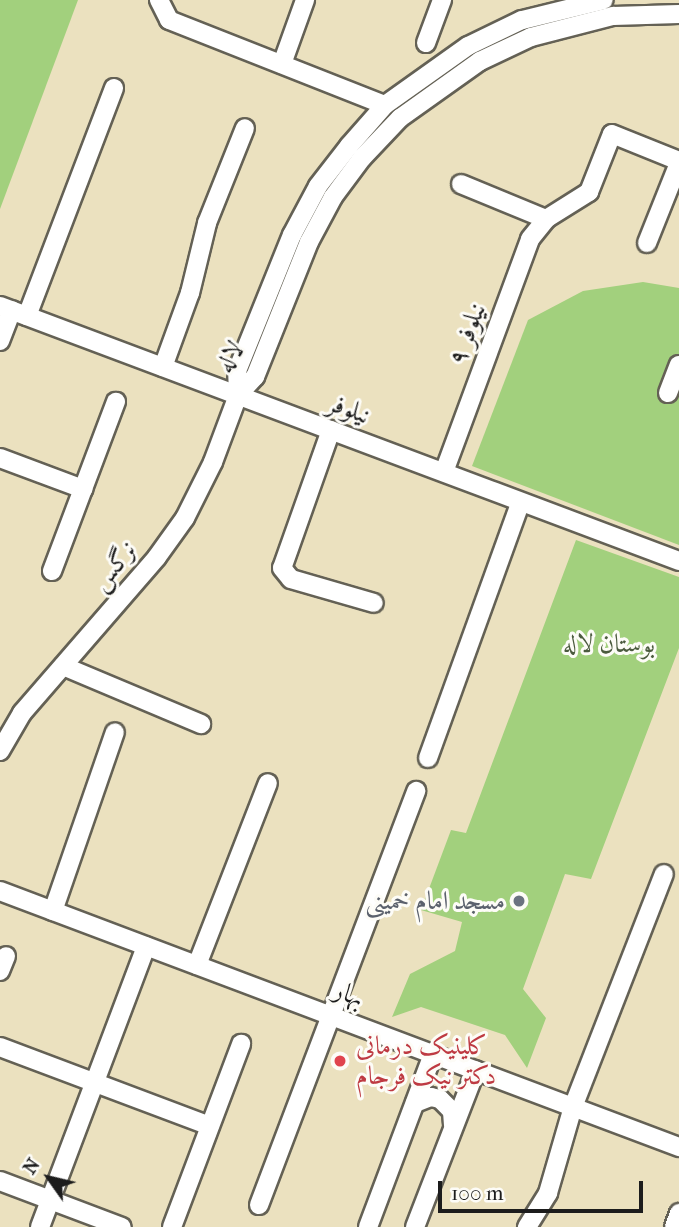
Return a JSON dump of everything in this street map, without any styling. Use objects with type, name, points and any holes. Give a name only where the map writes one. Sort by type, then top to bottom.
[{"type":"street","points":[[159,0],[169,19],[385,105]]},
{"type":"street","points":[[282,64],[305,0]]},
{"type":"street","points":[[426,43],[442,0]]},
{"type":"street","name":"لاله","points":[[238,395],[237,371],[292,235],[318,186],[385,105],[468,46],[522,20],[604,0]]},
{"type":"street","name":"لاله","points":[[238,395],[256,377],[309,242],[333,197],[362,158],[400,118],[480,61],[531,37],[612,16],[679,14]]},
{"type":"street","points":[[0,341],[114,88]]},
{"type":"street","points":[[163,367],[190,293],[207,223],[246,128]]},
{"type":"street","points":[[461,184],[546,219],[589,192],[612,134],[679,162],[647,243]]},
{"type":"street","name":"نیلوفر ۹","points":[[444,472],[530,239],[546,219]]},
{"type":"street","name":"نیلوفر","points":[[13,311],[679,561]]},
{"type":"street","points":[[668,393],[679,365]]},
{"type":"street","name":"نرگس","points":[[2,743],[22,713],[157,557],[184,518],[213,461],[238,395]]},
{"type":"street","points":[[51,570],[116,402]]},
{"type":"street","points":[[331,430],[282,568],[291,579],[374,603]]},
{"type":"street","points":[[0,458],[83,489]]},
{"type":"street","points":[[428,758],[520,503]]},
{"type":"street","points":[[63,666],[201,724]]},
{"type":"street","points":[[52,911],[115,732]]},
{"type":"street","points":[[197,965],[268,783]]},
{"type":"street","points":[[259,1206],[416,791]]},
{"type":"street","points":[[527,1227],[548,1193],[573,1107],[664,874]]},
{"type":"street","name":"بهار","points":[[0,891],[679,1147]]},
{"type":"street","points":[[40,1227],[146,946]]},
{"type":"street","points":[[173,1227],[241,1044]]},
{"type":"street","points":[[0,1048],[210,1126]]},
{"type":"street","points":[[368,1227],[433,1054]]},
{"type":"street","points":[[415,1227],[475,1070]]},
{"type":"street","points":[[415,1103],[432,1097],[440,1099],[452,1111],[452,1129]]},
{"type":"street","points":[[0,1181],[122,1227]]},
{"type":"street","points":[[674,1227],[679,1213]]},
{"type":"green space","points":[[0,0],[78,0],[0,209]]},
{"type":"green space","points":[[643,282],[679,288],[679,545],[472,466],[528,320],[583,291]]},
{"type":"green space","name":"بوستان لاله","points":[[576,540],[679,577],[679,648],[591,879],[565,874],[523,989],[546,1018],[527,1068],[505,1035],[421,1007],[392,1017],[410,974],[455,951],[462,922],[421,910],[451,830],[466,833]]},
{"type":"place","name":"مسجد امام خمینی","points":[[519,901]]},
{"type":"place","name":"کلینیک درمانی دکتر نیک فرجام","points":[[340,1061]]}]
